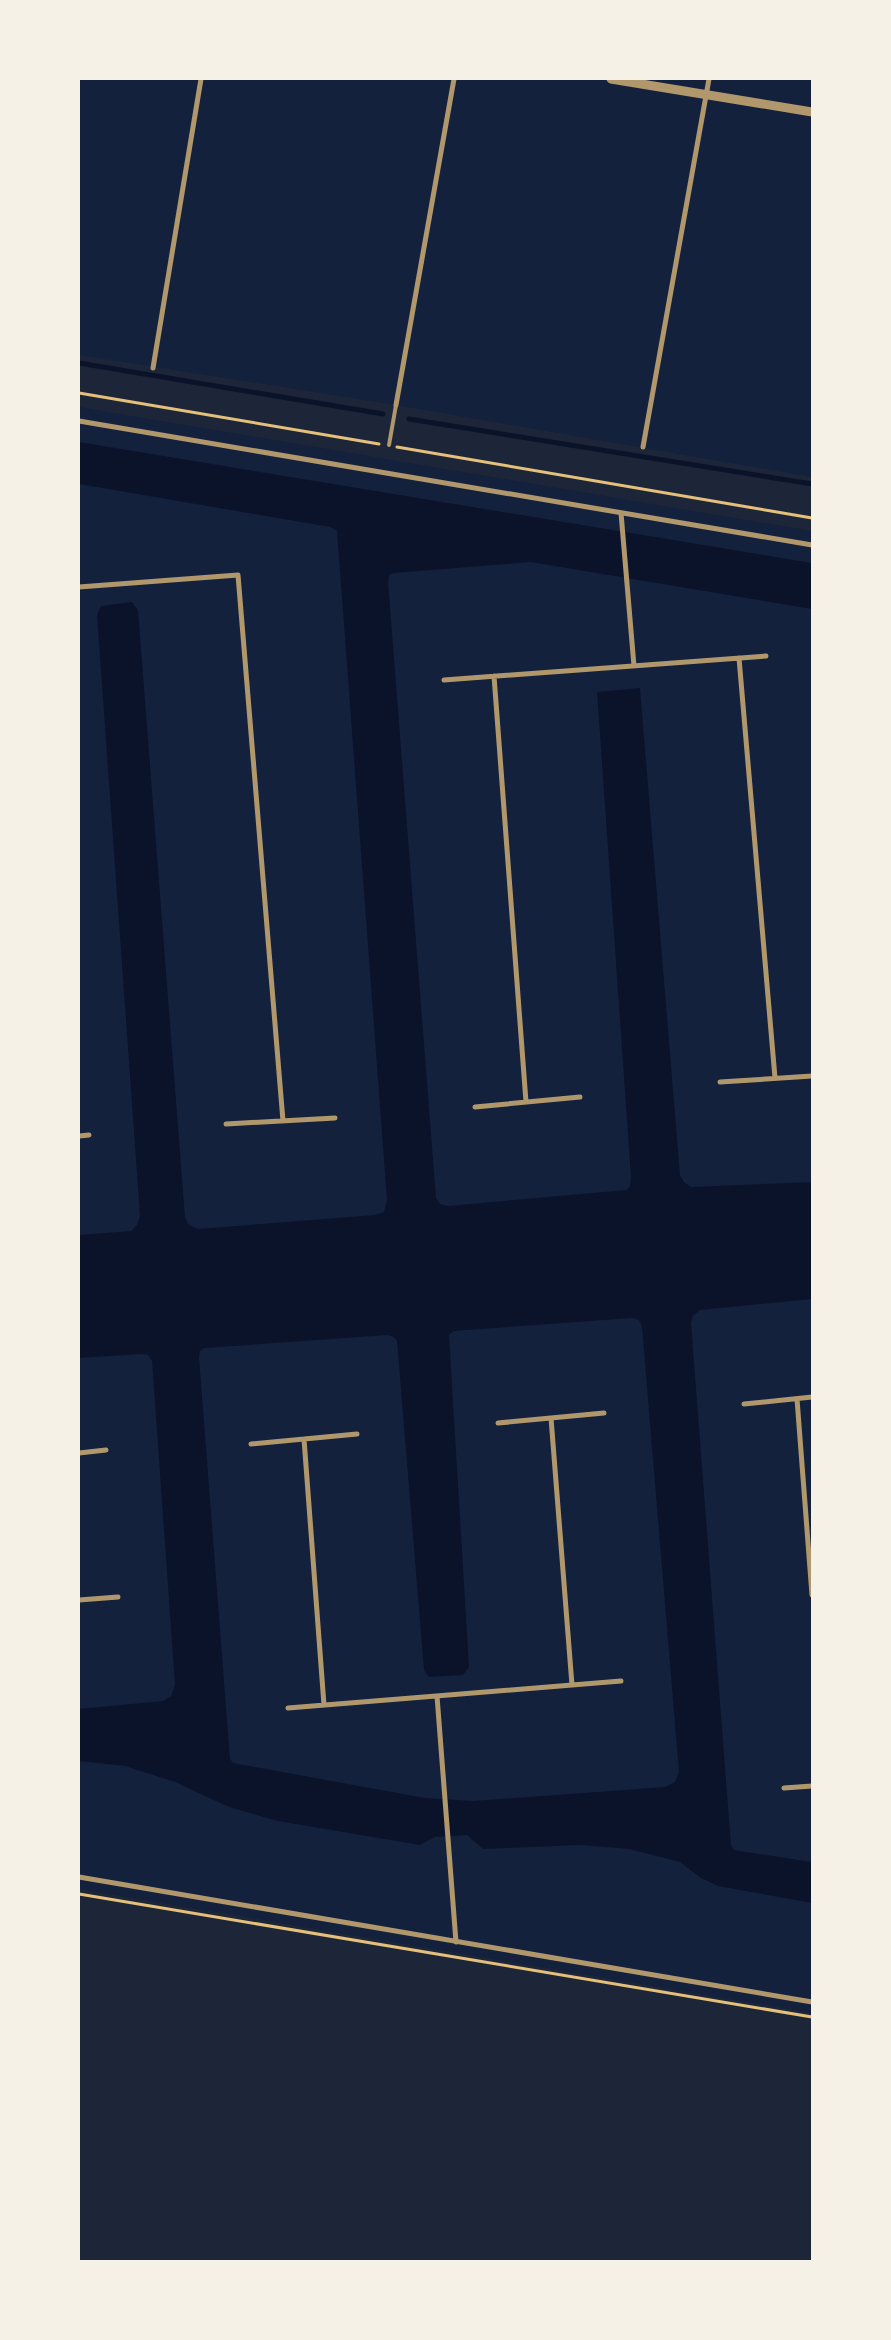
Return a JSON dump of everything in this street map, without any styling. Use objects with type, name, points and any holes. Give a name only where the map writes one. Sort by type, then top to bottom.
[{"type":"street","points":[[153,368],[201,79]]},
{"type":"street","points":[[396,405],[454,79]]},
{"type":"street","points":[[611,79],[812,112]]},
{"type":"street","points":[[643,447],[709,79]]},
{"type":"street","points":[[79,421],[812,545]]},
{"type":"street","points":[[620,513],[634,666]]},
{"type":"street","points":[[79,587],[238,575],[283,1121]]},
{"type":"street","points":[[444,680],[766,656]]},
{"type":"street","points":[[740,658],[774,1078]]},
{"type":"street","points":[[494,676],[526,1102]]},
{"type":"street","points":[[720,1082],[812,1076]]},
{"type":"street","points":[[475,1107],[580,1097]]},
{"type":"street","points":[[226,1124],[335,1118]]},
{"type":"street","points":[[79,1136],[89,1135]]},
{"type":"street","points":[[744,1404],[812,1397]]},
{"type":"street","points":[[797,1399],[812,1595]]},
{"type":"street","points":[[498,1423],[604,1413]]},
{"type":"street","points":[[550,1418],[572,1685]]},
{"type":"street","points":[[251,1444],[358,1434]]},
{"type":"street","points":[[304,1439],[324,1705]]},
{"type":"street","points":[[79,1453],[106,1450]]},
{"type":"street","points":[[79,1600],[118,1597]]},
{"type":"street","points":[[288,1708],[621,1682]]},
{"type":"street","points":[[437,1696],[456,1942]]},
{"type":"street","points":[[784,1788],[812,1786]]},
{"type":"street","points":[[79,1878],[812,2002]]},
{"type":"lane","points":[[389,446],[396,405]]},
{"type":"path","points":[[79,392],[812,518]]},
{"type":"path","points":[[79,1894],[812,2017]]},
{"type":"shaded area","points":[[79,355],[396,405],[812,477],[812,531],[79,407]]},
{"type":"shaded area","points":[[79,442],[812,563],[812,609],[531,562],[394,573],[389,575],[388,581],[436,1198],[440,1204],[448,1206],[626,1190],[630,1186],[631,1177],[597,692],[640,688],[680,1175],[684,1182],[691,1187],[812,1182],[812,1299],[700,1310],[693,1316],[691,1323],[731,1845],[734,1850],[812,1862],[812,1903],[718,1886],[701,1878],[680,1862],[629,1849],[580,1845],[483,1849],[467,1835],[435,1837],[420,1845],[278,1821],[229,1807],[175,1782],[125,1766],[79,1761],[79,1709],[163,1701],[171,1696],[175,1685],[152,1361],[148,1355],[142,1354],[79,1358],[79,1235],[131,1231],[137,1225],[140,1216],[97,615],[101,606],[132,602],[138,610],[185,1217],[189,1225],[198,1229],[375,1215],[384,1212],[387,1200],[337,531],[330,527],[79,484]],"holes":[[[632,1318],[639,1320],[642,1327],[679,1772],[675,1782],[665,1787],[473,1801],[425,1798],[233,1763],[230,1759],[200,1351],[205,1348],[388,1335],[394,1337],[397,1341],[424,1670],[429,1677],[463,1675],[469,1667],[449,1335],[454,1331]]]},
{"type":"shaded area","points":[[79,1889],[812,2013],[812,2261],[79,2261]]},
{"type":"waterway","points":[[79,363],[383,414]]},
{"type":"waterway","points":[[409,419],[812,484]]}]
